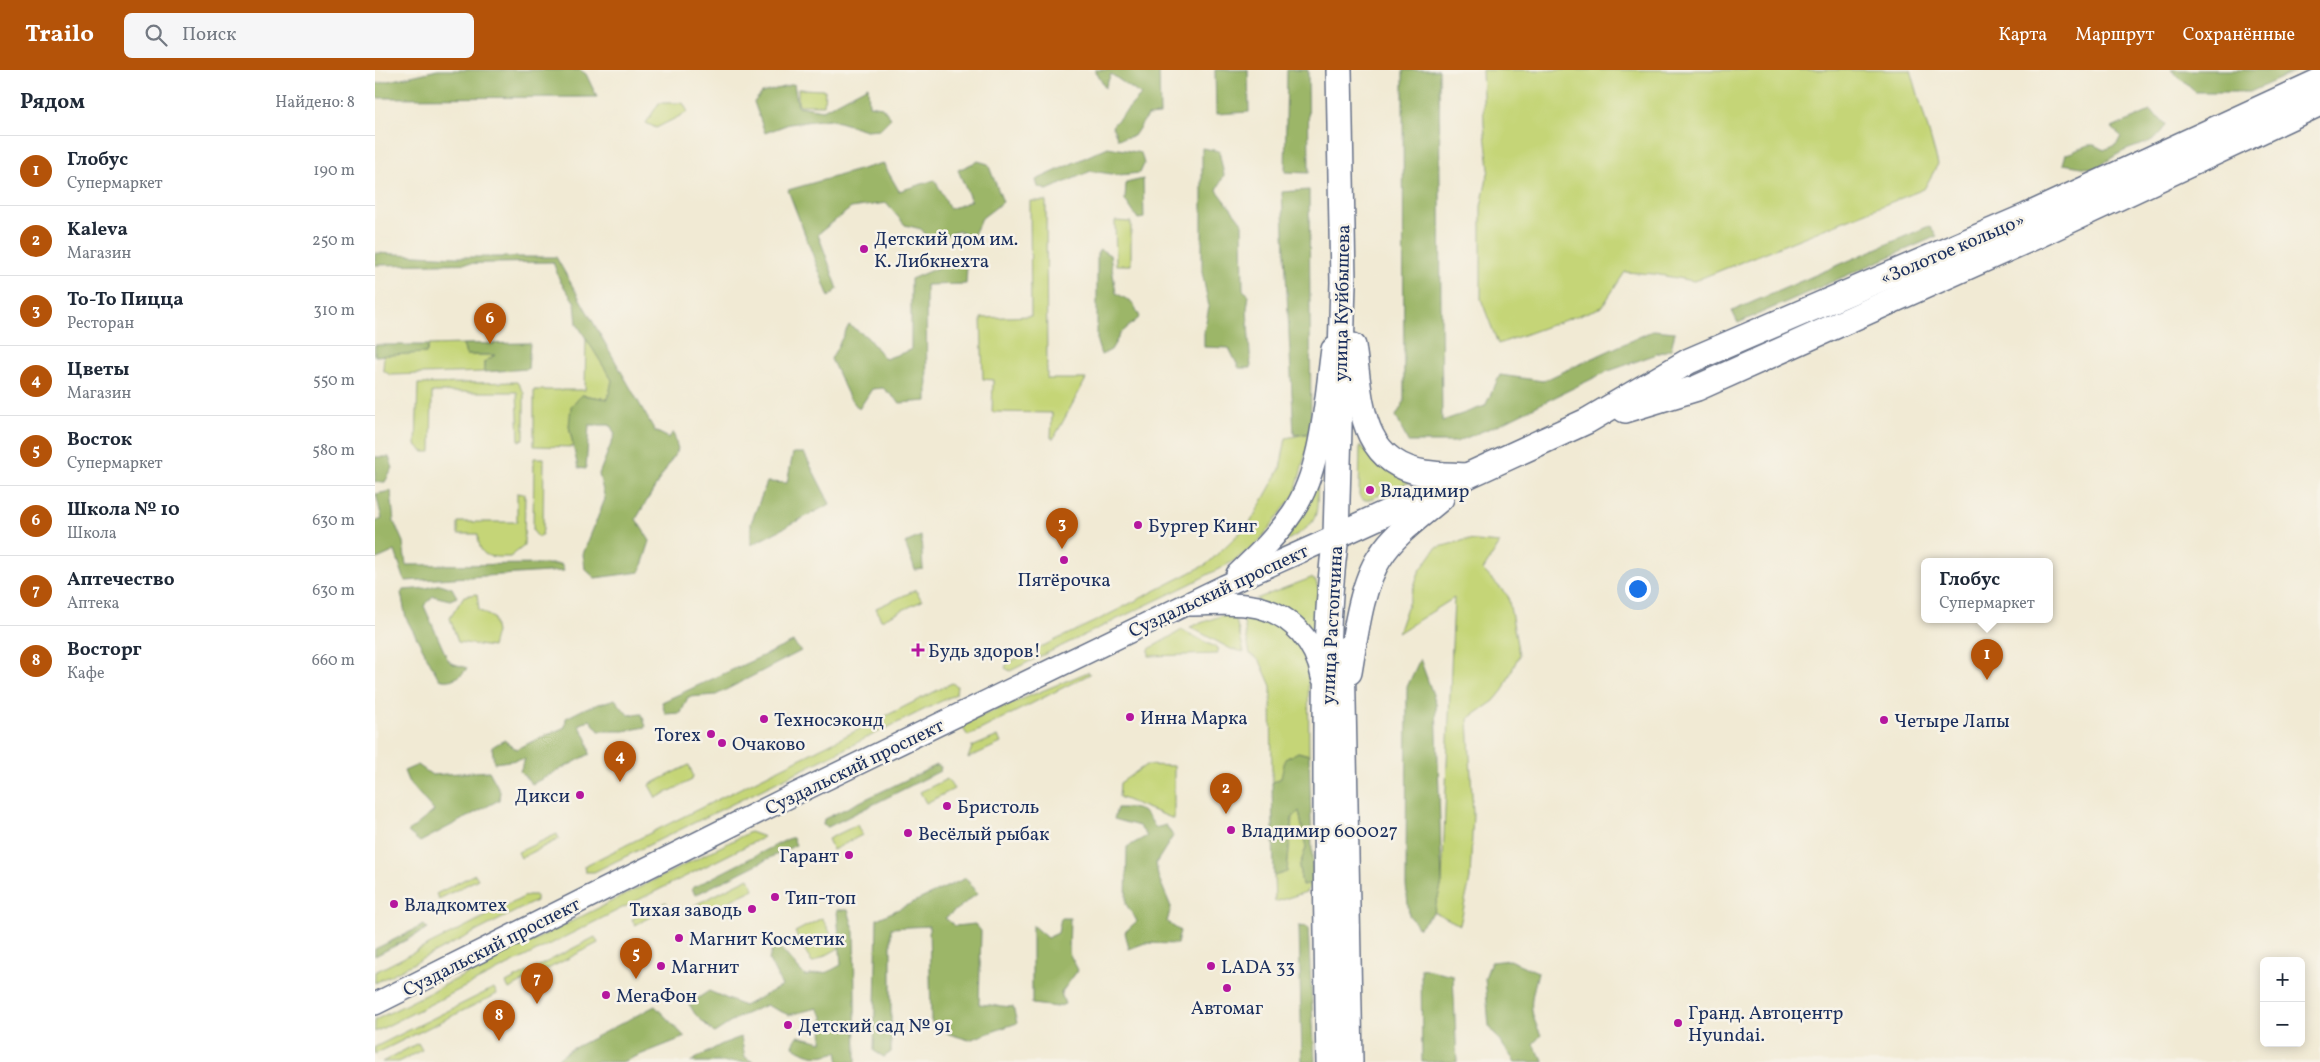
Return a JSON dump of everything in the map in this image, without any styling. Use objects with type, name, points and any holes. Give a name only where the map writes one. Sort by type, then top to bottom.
[{"type":"highway","name":"улица Куйбышева","points":[[1336,536],[1343,282],[1339,70]]},
{"type":"highway","name":"«Золотое кольцо»","points":[[1336,536],[1587,421],[1689,361],[2027,216],[2320,81]]},
{"type":"highway","name":"«Золотое кольцо»","points":[[1587,421],[1697,388],[2045,232],[2320,103]]},
{"type":"highway","points":[[1343,282],[1363,415],[1371,439],[1385,455],[1402,466],[1423,473],[1469,476]]},
{"type":"highway","points":[[1335,696],[1366,590],[1379,558],[1405,528],[1469,476]]},
{"type":"highway","name":"улица Растопчина","points":[[1336,536],[1332,563],[1335,696],[1349,1062]]},
{"type":"highway","name":"улица Растопчина","points":[[1329,1062],[1326,911],[1335,696]]},
{"type":"main road","points":[[1224,586],[1271,542],[1295,510],[1306,485],[1317,448],[1343,282]]},
{"type":"main road","name":"Суздальский проспект","points":[[375,1004],[794,794],[1184,605],[1336,536]]},
{"type":"main road","points":[[1184,605],[1238,605],[1258,607],[1276,613],[1292,624],[1315,651],[1335,696]]},
{"type":"green space","points":[[438,70],[580,70],[586,74],[597,97],[375,98],[375,84]]},
{"type":"green space","points":[[1095,70],[1159,70],[1160,115],[1147,116],[1134,136],[1118,139],[1112,126],[1141,95],[1111,74],[1105,88]]},
{"type":"green space","points":[[1215,70],[1248,70],[1249,112],[1216,114]]},
{"type":"green space","points":[[1287,70],[1308,70],[1309,173],[1285,172]]},
{"type":"green space","points":[[1403,70],[1439,70],[1442,421],[1485,406],[1500,375],[1543,381],[1654,330],[1675,332],[1671,349],[1606,372],[1500,424],[1456,442],[1408,442],[1396,416],[1404,402]]},
{"type":"green space","points":[[1482,70],[1911,70],[1938,164],[1924,189],[1694,281],[1654,274],[1625,272],[1602,307],[1498,344],[1481,299],[1481,206],[1489,169],[1484,125]]},
{"type":"green space","points":[[2171,70],[2299,70],[2250,92],[2195,92]]},
{"type":"green space","points":[[794,84],[798,106],[823,110],[868,86],[869,105],[882,107],[891,118],[880,129],[866,130],[829,119],[789,124],[765,133],[754,102],[762,93]]},
{"type":"green space","points":[[798,89],[825,90],[824,105],[798,105]]},
{"type":"green space","points":[[659,103],[683,103],[688,112],[656,128],[646,123]]},
{"type":"green space","points":[[2150,111],[2166,124],[2162,131],[2152,140],[2120,153],[2095,169],[2063,164],[2066,154],[2085,146],[2094,145],[2104,150],[2117,144],[2121,136],[2112,128]]},
{"type":"green space","points":[[1108,147],[1141,153],[1144,164],[1140,173],[1118,175],[1091,171],[1047,190],[1038,187],[1036,180]]},
{"type":"green space","points":[[1202,148],[1219,151],[1224,175],[1217,190],[1242,223],[1243,290],[1249,295],[1247,309],[1251,368],[1239,368],[1229,348],[1204,347],[1204,331],[1209,307],[1202,272]]},
{"type":"green space","points":[[978,161],[988,164],[1003,202],[982,218],[972,238],[959,231],[930,240],[921,229],[905,225],[886,203],[851,208],[818,234],[838,289],[829,297],[788,190],[883,163],[899,191],[935,180],[950,209],[971,201],[958,170]]},
{"type":"green space","points":[[1143,179],[1144,218],[1138,219],[1125,200],[1126,183]]},
{"type":"green space","points":[[1309,190],[1311,433],[1294,435],[1282,192]]},
{"type":"green space","points":[[1030,201],[1046,201],[1047,379],[1086,379],[1054,438],[1051,438],[1052,413],[992,412],[993,380],[983,379],[981,318],[1031,316]]},
{"type":"green space","points":[[1115,221],[1131,222],[1131,265],[1116,265]]},
{"type":"green space","points":[[1929,226],[1937,236],[1738,323],[1732,311]]},
{"type":"green space","points":[[1100,249],[1110,255],[1116,293],[1133,303],[1140,317],[1121,333],[1111,350],[1101,355],[1097,342],[1097,254]]},
{"type":"green space","points":[[375,253],[458,257],[556,257],[655,431],[669,438],[673,432],[678,449],[636,519],[650,541],[640,572],[595,578],[585,569],[583,554],[605,499],[599,474],[615,434],[610,425],[589,425],[586,469],[578,468],[569,426],[571,406],[582,395],[608,399],[612,380],[577,324],[575,303],[560,281],[553,262],[375,265]]},
{"type":"green space","points":[[949,263],[967,266],[966,284],[926,285],[927,401],[900,403],[883,388],[872,389],[859,409],[849,397],[831,359],[849,325],[867,337],[885,359],[911,350],[911,279]]},
{"type":"green space","points":[[586,337],[612,380],[609,399],[582,395],[569,426],[574,447],[534,446],[534,390],[585,390]]},
{"type":"green space","points":[[530,343],[528,369],[484,372],[484,362],[495,355],[466,355],[463,344]]},
{"type":"green space","points":[[463,344],[466,355],[496,355],[484,362],[484,372],[390,375],[383,370],[384,355],[426,353],[429,345]]},
{"type":"green space","points":[[375,345],[429,345],[426,353],[375,356]]},
{"type":"green space","points":[[517,382],[524,393],[524,438],[519,441],[517,392],[432,392],[431,452],[424,452],[416,445],[418,384]]},
{"type":"green space","points":[[1311,433],[1295,494],[1257,544],[1234,561],[1190,584],[1010,671],[1005,668],[1007,663],[1100,619],[1207,564],[1250,523],[1280,469],[1286,438]]},
{"type":"green space","points":[[1360,445],[1384,467],[1415,480],[1368,500],[1363,500],[1359,496]]},
{"type":"green space","points":[[793,453],[804,453],[830,504],[751,545],[751,523],[767,482],[787,483]]},
{"type":"green space","points":[[375,457],[389,457],[393,468],[385,482],[375,482]]},
{"type":"green space","points":[[534,458],[544,458],[543,529],[542,535],[538,537],[533,531]]},
{"type":"green space","points":[[1317,480],[1317,504],[1314,519],[1310,525],[1282,543]]},
{"type":"green space","points":[[391,491],[394,522],[403,542],[406,565],[561,564],[564,571],[405,581],[395,551],[375,560],[375,522],[382,519],[376,494]]},
{"type":"green space","points":[[517,493],[525,494],[524,546],[510,557],[487,555],[480,548],[478,534],[458,534],[458,522],[517,522]]},
{"type":"green space","points":[[921,536],[923,569],[915,570],[905,543]]},
{"type":"green space","points":[[1465,540],[1500,543],[1483,570],[1508,596],[1519,655],[1503,690],[1494,701],[1468,719],[1473,813],[1470,879],[1460,925],[1434,912],[1442,883],[1454,598],[1398,633],[1419,572],[1436,548]]},
{"type":"green space","points":[[1311,578],[1316,581],[1319,591],[1319,642],[1256,599]]},
{"type":"green space","points":[[440,584],[452,588],[457,597],[450,600],[433,596],[424,606],[447,658],[451,663],[467,668],[459,676],[451,680],[439,679],[406,618],[401,593],[404,590],[427,588]]},
{"type":"green space","points":[[916,590],[922,601],[881,620],[876,608]]},
{"type":"green space","points":[[477,594],[479,610],[493,618],[496,632],[492,647],[458,642],[450,618],[464,596]]},
{"type":"green space","points":[[1242,613],[1256,615],[1276,622],[1297,643],[1308,662],[1309,755],[1298,752],[1281,778],[1272,783],[1271,686],[1260,661],[1250,654]]},
{"type":"green space","points":[[1223,615],[1235,616],[1244,652],[1231,649],[1190,627]]},
{"type":"green space","points":[[1182,630],[1217,648],[1218,654],[1149,656],[1149,649]]},
{"type":"green space","points":[[793,642],[801,651],[716,695],[688,697],[681,713],[665,714],[662,702]]},
{"type":"green space","points":[[1420,659],[1436,703],[1442,883],[1434,912],[1419,928],[1409,915],[1406,885],[1407,687]]},
{"type":"green space","points":[[1088,672],[1090,674],[968,736],[962,727],[964,723]]},
{"type":"green space","points":[[952,683],[957,686],[956,694],[594,872],[585,872],[584,866]]},
{"type":"green space","points":[[615,699],[628,715],[642,714],[646,727],[624,731],[599,731],[590,720],[579,725],[587,739],[590,754],[532,784],[520,771],[525,759],[494,763],[492,747],[504,740],[516,749],[565,727],[566,718],[586,708]]},
{"type":"green space","points":[[998,736],[1001,743],[968,758],[972,747]]},
{"type":"green space","points":[[1298,752],[1309,755],[1313,883],[1302,885],[1299,867],[1306,848],[1299,811],[1292,818],[1287,872],[1274,876],[1272,783],[1281,778],[1285,759]]},
{"type":"green space","points":[[418,765],[432,775],[489,771],[500,791],[499,800],[420,842],[408,832],[434,811],[408,781],[404,771]]},
{"type":"green space","points":[[689,765],[693,775],[692,780],[656,798],[649,785]]},
{"type":"green space","points":[[937,765],[941,767],[940,771],[828,827],[823,825],[824,819]]},
{"type":"green space","points":[[1146,765],[1174,766],[1174,819],[1119,797],[1120,783]]},
{"type":"green space","points":[[947,779],[954,789],[926,803],[920,792]]},
{"type":"green space","points":[[1117,808],[1141,810],[1152,821],[1155,828],[1166,825],[1173,836],[1156,863],[1158,876],[1171,907],[1167,922],[1180,931],[1177,944],[1145,943],[1129,949],[1125,932],[1137,921],[1126,904],[1127,847],[1147,836],[1139,826],[1114,819]]},
{"type":"green space","points":[[1299,811],[1306,848],[1299,867],[1302,885],[1313,883],[1306,892],[1275,902],[1274,876],[1287,871],[1292,817]]},
{"type":"green space","points":[[857,825],[862,835],[833,850],[828,839]]},
{"type":"green space","points":[[750,832],[764,837],[375,1032],[375,1020]]},
{"type":"green space","points":[[557,834],[559,839],[521,858],[518,852]]},
{"type":"green space","points":[[793,838],[796,845],[695,895],[692,888]]},
{"type":"green space","points":[[475,874],[478,879],[439,899],[436,894]]},
{"type":"green space","points":[[749,878],[754,889],[700,915],[695,905]]},
{"type":"green space","points":[[966,878],[977,894],[945,918],[955,926],[975,924],[981,931],[979,1004],[1013,1007],[1017,1023],[969,1040],[949,1034],[931,1021],[929,926],[891,928],[891,1052],[884,1057],[874,1051],[877,919]]},
{"type":"green space","points":[[528,895],[536,895],[536,901],[375,983],[375,972]]},
{"type":"green space","points":[[666,902],[669,908],[635,925],[632,919]]},
{"type":"green space","points":[[837,910],[848,910],[854,930],[856,1062],[839,1062],[837,1052],[819,1056],[809,1054],[793,1046],[797,1036],[822,1042],[823,1016],[817,1008],[789,1015],[766,1005],[739,1017],[714,1033],[695,1014],[689,1004],[709,991],[744,1006],[782,986],[769,960],[772,949],[782,950],[805,976],[828,972],[841,965]]},
{"type":"green space","points":[[822,918],[839,948],[812,963],[795,932]]},
{"type":"green space","points":[[1061,918],[1070,918],[1069,953],[1078,970],[1061,993],[1065,1004],[1057,1007],[1032,1004],[1032,925],[1047,938],[1058,933]]},
{"type":"green space","points":[[424,925],[428,929],[375,956],[375,949]]},
{"type":"green space","points":[[1299,926],[1308,927],[1315,1062],[1302,1062]]},
{"type":"green space","points":[[595,937],[598,943],[509,989],[506,983]]},
{"type":"green space","points":[[1509,960],[1538,972],[1532,1011],[1541,1035],[1533,1044],[1544,1062],[1515,1062],[1489,1026],[1485,978],[1491,962]]},
{"type":"green space","points":[[1421,968],[1453,975],[1457,1062],[1422,1062]]},
{"type":"green space","points":[[494,988],[497,994],[375,1054],[375,1047]]},
{"type":"green space","points":[[655,1006],[685,1037],[622,1062],[553,1062],[570,1050]]},
{"type":"green space","points":[[741,1037],[745,1057],[753,1062],[690,1062],[722,1044]]},
{"type":"green space","points":[[418,1043],[422,1050],[398,1062],[382,1062]]},
{"type":"place","name":"Детский дом им. К. Либкнехта","points":[[864,249]]},
{"type":"place","name":"Школа № 10","points":[[490,344]]},
{"type":"place","name":"Владимир","points":[[1370,490]]},
{"type":"place","name":"Бургер Кинг","points":[[1138,525]]},
{"type":"place","name":"То-То Пицца","points":[[1062,549]]},
{"type":"place","name":"Пятёрочка","points":[[1064,560]]},
{"type":"place","name":"Будь здоров!","points":[[918,650]]},
{"type":"place","name":"Глобус","points":[[1987,680]]},
{"type":"place","name":"Инна Марка","points":[[1130,717]]},
{"type":"place","name":"Техносэконд","points":[[764,719]]},
{"type":"place","name":"Четыре Лапы","points":[[1884,720]]},
{"type":"place","name":"Torex","points":[[711,734]]},
{"type":"place","name":"Очаково","points":[[722,743]]},
{"type":"place","name":"Цветы","points":[[620,782]]},
{"type":"place","name":"Дикси","points":[[580,795]]},
{"type":"place","name":"Бристоль","points":[[947,806]]},
{"type":"place","name":"Kaleva","points":[[1226,814]]},
{"type":"place","name":"Владимир 600027","points":[[1231,830]]},
{"type":"place","name":"Весёлый рыбак","points":[[908,833]]},
{"type":"place","name":"Гарант","points":[[849,855]]},
{"type":"place","name":"Тип-топ","points":[[775,897]]},
{"type":"place","name":"Владкомтех","points":[[394,904]]},
{"type":"place","name":"Тихая заводь","points":[[752,909]]},
{"type":"place","name":"Магнит Косметик","points":[[679,938]]},
{"type":"place","name":"Магнит","points":[[661,966]]},
{"type":"place","name":"LADA 33","points":[[1211,966]]},
{"type":"place","name":"Восток","points":[[636,979]]},
{"type":"place","name":"Автомаг","points":[[1227,988]]},
{"type":"place","name":"МегаФон","points":[[606,995]]},
{"type":"place","name":"Аптечество","points":[[537,1004]]},
{"type":"place","name":"Гранд. Автоцентр Hyundai.","points":[[1678,1023]]},
{"type":"place","name":"Детский сад № 91","points":[[788,1025]]},
{"type":"place","name":"Восторг","points":[[499,1041]]}]
